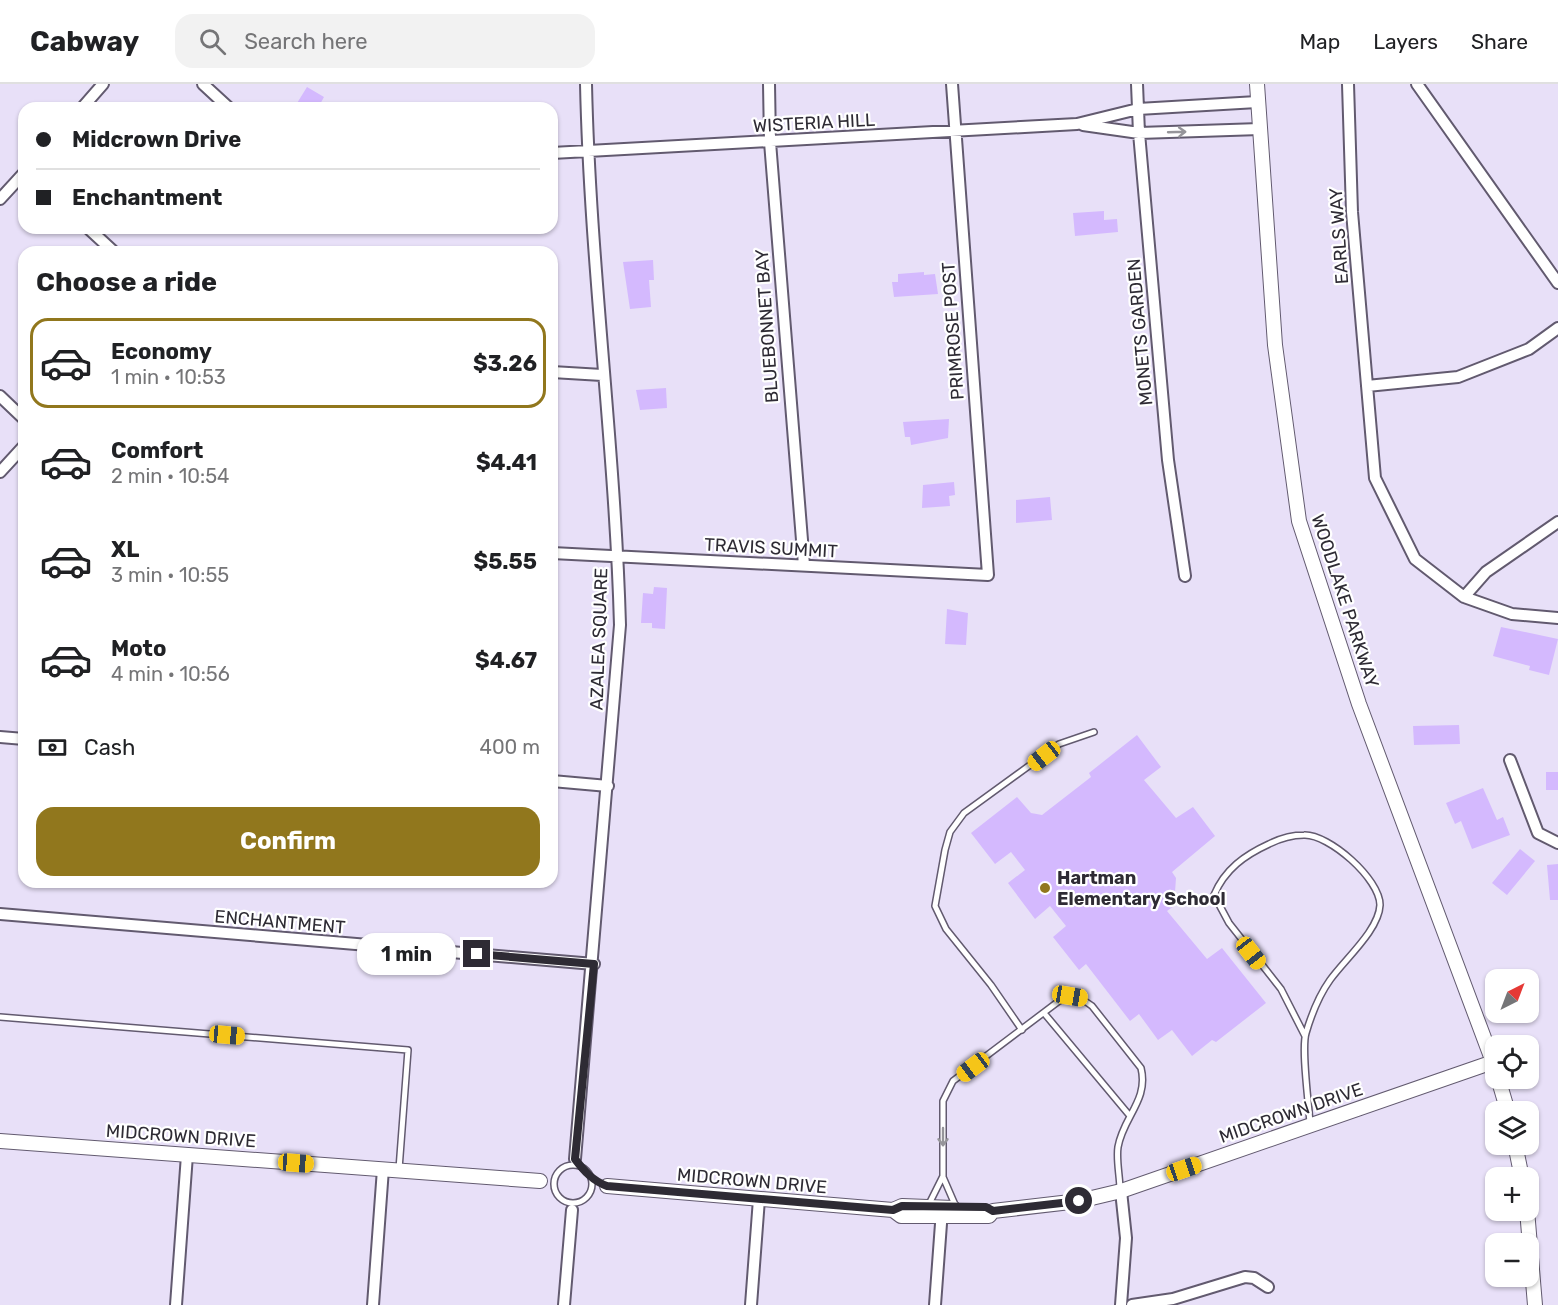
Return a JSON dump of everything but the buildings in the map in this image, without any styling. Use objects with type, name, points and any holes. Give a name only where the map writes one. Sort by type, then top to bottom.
[{"type":"street","points":[[87,102],[103,84]]},
{"type":"street","points":[[203,84],[222,102]]},
{"type":"street","name":"AZALEA SQUARE","points":[[575,1163],[594,964],[620,626],[618,557],[602,375],[587,151],[586,84]]},
{"type":"street","name":"BLUEBONNET BAY","points":[[769,84],[770,142],[804,565]]},
{"type":"street","name":"PRIMROSE POST","points":[[952,84],[988,575]]},
{"type":"street","name":"MONETS GARDEN","points":[[1137,84],[1138,133],[1168,460],[1185,576]]},
{"type":"street","name":"WOODLAKE PARKWAY","points":[[1257,84],[1275,345],[1299,521],[1359,704],[1485,1042]]},
{"type":"street","name":"EARLS WAY","points":[[1348,84],[1352,213],[1375,478],[1415,559],[1464,597],[1512,614],[1558,618]]},
{"type":"street","points":[[1417,84],[1558,283]]},
{"type":"street","name":"WISTERIA HILL","points":[[558,153],[1077,124],[1138,109],[1257,102]]},
{"type":"street","name":"WISTERIA HILL","points":[[1077,124],[1138,133],[1260,129]]},
{"type":"street","points":[[0,199],[18,179]]},
{"type":"street","points":[[94,234],[108,246]]},
{"type":"street","points":[[1367,386],[1458,377],[1529,349],[1558,328]]},
{"type":"street","points":[[558,372],[602,375]]},
{"type":"street","points":[[0,396],[18,412]]},
{"type":"street","points":[[0,472],[18,452]]},
{"type":"street","points":[[1464,597],[1486,572],[1558,522]]},
{"type":"street","name":"TRAVIS SUMMIT","points":[[558,553],[988,575]]},
{"type":"street","points":[[0,737],[18,738]]},
{"type":"street","points":[[1510,760],[1538,832],[1558,843]]},
{"type":"street","points":[[558,782],[608,786]]},
{"type":"street","name":"ENCHANTMENT","points":[[0,914],[594,964]]},
{"type":"street","name":"MIDCROWN DRIVE","points":[[893,1210],[901,1216],[961,1212],[989,1216],[993,1211],[1079,1201],[1120,1191],[1310,1125],[1485,1069]]},
{"type":"street","name":"MIDCROWN DRIVE","points":[[0,1141],[540,1181]]},
{"type":"street","points":[[176,1305],[187,1155]]},
{"type":"street","points":[[373,1305],[383,1169]]},
{"type":"street","name":"MIDCROWN DRIVE","points":[[607,1186],[893,1210],[902,1206],[927,1207],[942,1213]]},
{"type":"street","points":[[1120,1191],[1125,1213],[1126,1238],[1121,1305]]},
{"type":"street","points":[[751,1305],[759,1199]]},
{"type":"street","points":[[564,1305],[572,1205]]},
{"type":"street","points":[[935,1305],[942,1213]]},
{"type":"street","points":[[1528,1221],[1534,1305]]},
{"type":"street","points":[[1132,1305],[1173,1299],[1245,1277],[1254,1278],[1268,1287]]},
{"type":"lane","points":[[1022,1030],[992,985],[946,929],[935,906],[945,850],[950,832],[964,813],[1059,744],[1094,732]]},
{"type":"lane","points":[[1305,1036],[1329,981],[1377,920],[1380,903],[1371,882],[1345,853],[1306,834],[1278,839],[1257,849],[1234,865],[1220,880],[1214,894],[1228,924],[1281,989],[1305,1036],[1310,1125]]},
{"type":"lane","points":[[961,1212],[943,1176],[943,1101],[953,1082],[1044,1012],[1070,996],[1082,999],[1092,1006],[1141,1068],[1144,1090],[1130,1116],[1118,1148],[1120,1191]]},
{"type":"lane","points":[[1044,1012],[1130,1116]]},
{"type":"lane","points":[[0,1017],[408,1050],[399,1170]]},
{"type":"lane","points":[[540,1181],[555,1176],[575,1163],[592,1180],[607,1186]]},
{"type":"lane","points":[[554,1189],[555,1176]]},
{"type":"lane","points":[[927,1207],[943,1176]]},
{"type":"lane","points":[[591,1192],[592,1180]]},
{"type":"lane","points":[[540,1181],[554,1189],[561,1199],[572,1205],[591,1192],[607,1186]]},
{"type":"place","name":"Hartman Elementary School","points":[[1045,888]]},
{"type":"route","points":[[477,954],[594,964],[575,1159],[580,1167],[590,1174],[592,1180],[598,1183],[607,1186],[893,1210],[902,1206],[986,1207],[993,1211],[1079,1201]]}]
